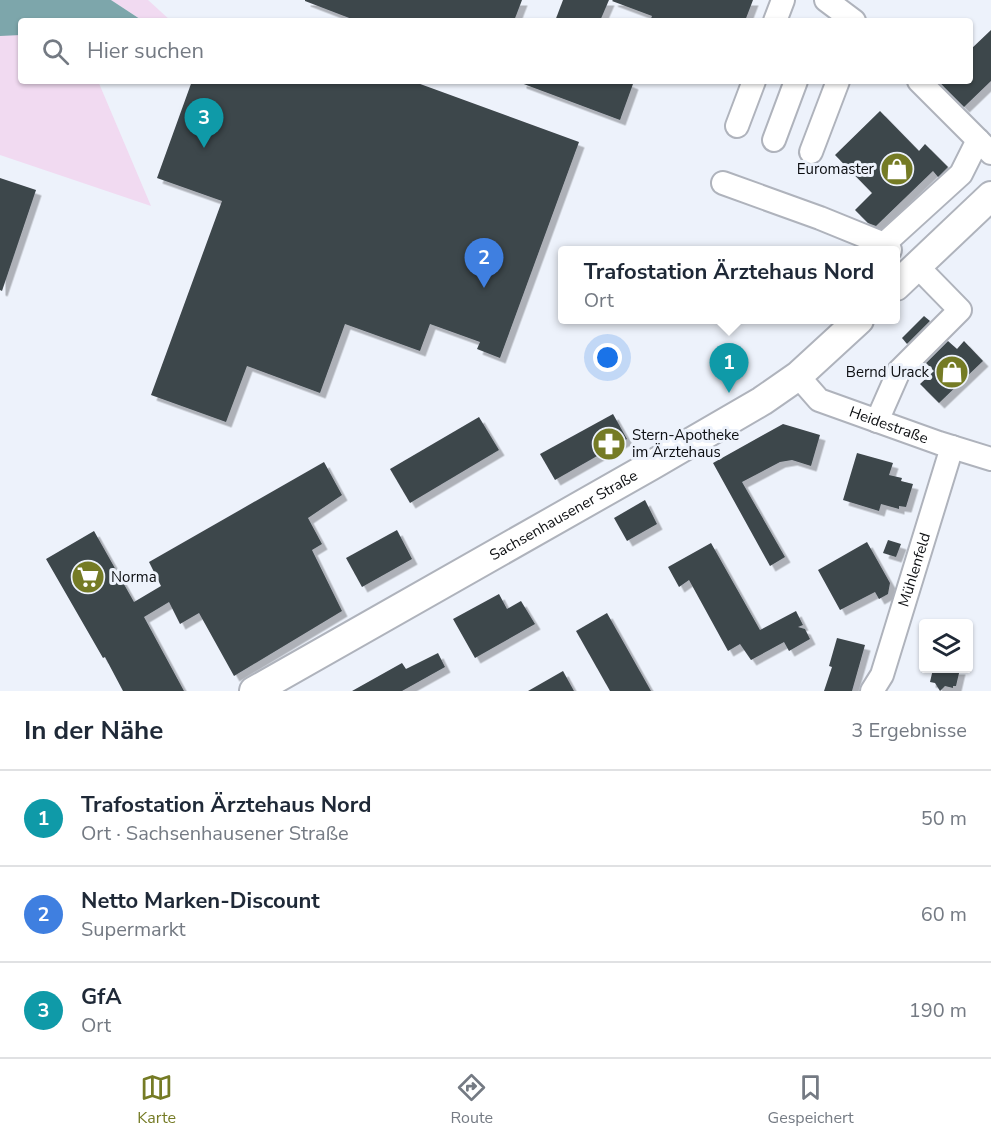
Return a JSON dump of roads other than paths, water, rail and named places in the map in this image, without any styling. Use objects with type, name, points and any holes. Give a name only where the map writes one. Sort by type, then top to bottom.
[{"type":"main road","points":[[900,262],[991,196]]},
{"type":"main road","name":"Sachsenhausener Straße","points":[[254,691],[762,401],[798,376],[855,324]]},
{"type":"street","points":[[776,18],[783,0]]},
{"type":"street","points":[[824,7],[848,18]]},
{"type":"street","points":[[737,126],[753,84]]},
{"type":"street","points":[[774,140],[795,84]]},
{"type":"street","points":[[811,152],[837,84]]},
{"type":"street","points":[[900,260],[961,174],[985,146],[922,84]]},
{"type":"street","points":[[723,183],[820,218],[869,246]]},
{"type":"street","points":[[877,421],[899,371],[960,310],[900,265]]},
{"type":"street","name":"Heidestraße","points":[[798,376],[819,400],[991,459]]},
{"type":"street","name":"Mühlenfeld","points":[[872,691],[882,675],[952,447]]},
{"type":"water","points":[[0,0],[111,0],[138,18],[18,18],[18,35],[0,36]]},
{"type":"place","name":"GfA","points":[[204,148]]},
{"type":"place","name":"Euromaster","points":[[897,169]]},
{"type":"place","name":"Netto Marken-Discount","points":[[484,288]]},
{"type":"place","name":"Bernd Urack","points":[[952,372]]},
{"type":"place","name":"Trafostation Ärztehaus Nord","points":[[729,393]]},
{"type":"place","name":"Stern-Apotheke im Ärztehaus","points":[[609,444]]},
{"type":"place","name":"Norma","points":[[88,577]]}]
